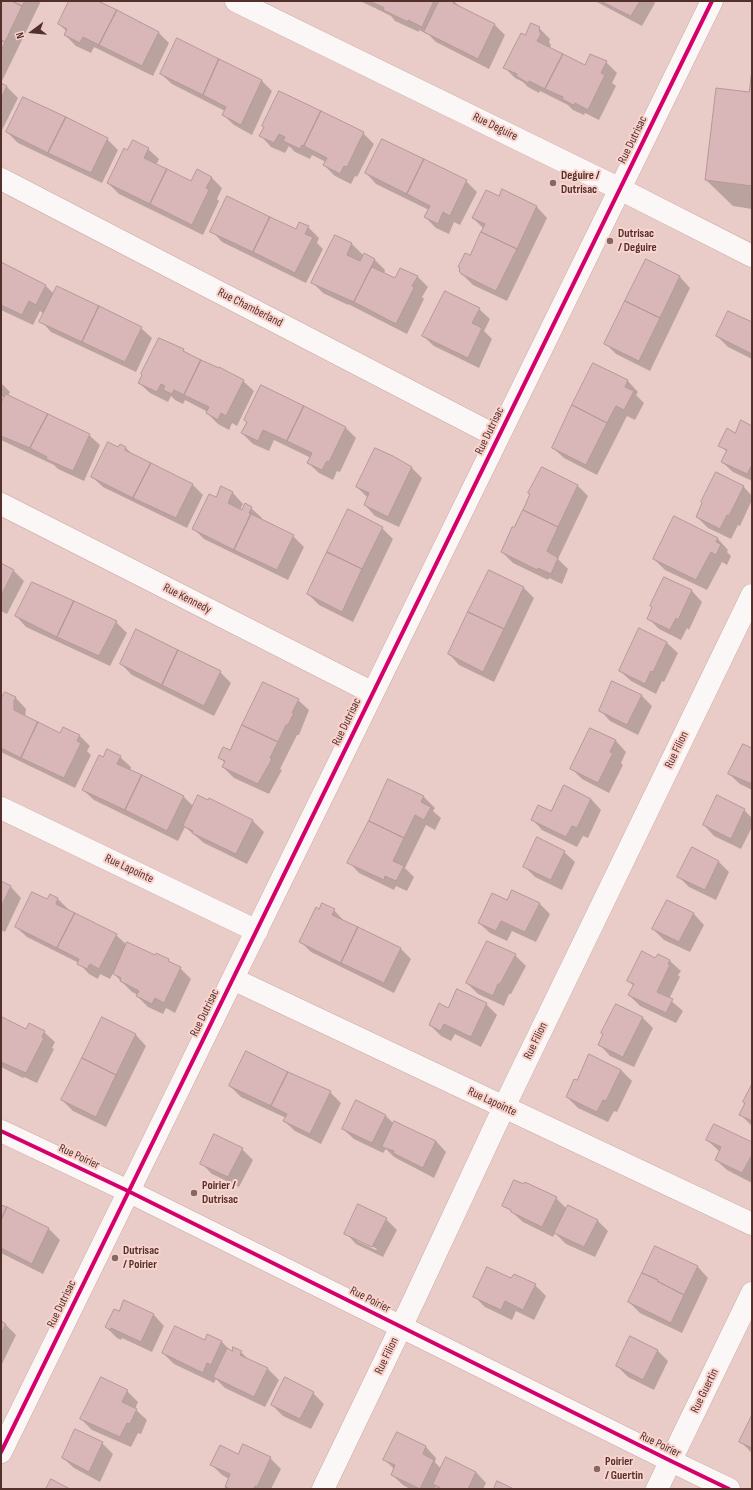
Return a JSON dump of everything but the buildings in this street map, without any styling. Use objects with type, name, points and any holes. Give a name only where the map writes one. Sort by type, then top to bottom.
[{"type":"street","name":"Rue Deguire","points":[[237,1],[620,188],[752,256]]},
{"type":"street","name":"Rue Dutrisac","points":[[2,1447],[257,931],[712,1]]},
{"type":"street","name":"Rue Chamberland","points":[[1,179],[498,437]]},
{"type":"street","name":"Rue Kennedy","points":[[1,504],[373,693]]},
{"type":"street","name":"Rue Filion","points":[[323,1489],[504,1107],[752,595]]},
{"type":"street","name":"Rue Lapointe","points":[[1,808],[257,931]]},
{"type":"street","name":"Rue Lapointe","points":[[233,979],[752,1224]]},
{"type":"street","name":"Rue Poirier","points":[[1,1131],[128,1192],[729,1489]]},
{"type":"street","name":"Rue Guertin","points":[[657,1489],[752,1293]]},
{"type":"cycle path","points":[[1,1452],[712,1]]},
{"type":"cycle path","points":[[1,1131],[128,1191],[729,1489]]},
{"type":"place","name":"Deguire / Dutrisac","points":[[553,183]]},
{"type":"place","name":"Dutrisac / Deguire","points":[[610,241]]},
{"type":"place","name":"Poirier / Dutrisac","points":[[194,1193]]},
{"type":"place","name":"Dutrisac / Poirier","points":[[115,1258]]},
{"type":"place","name":"Poirier / Guertin","points":[[597,1469]]}]
